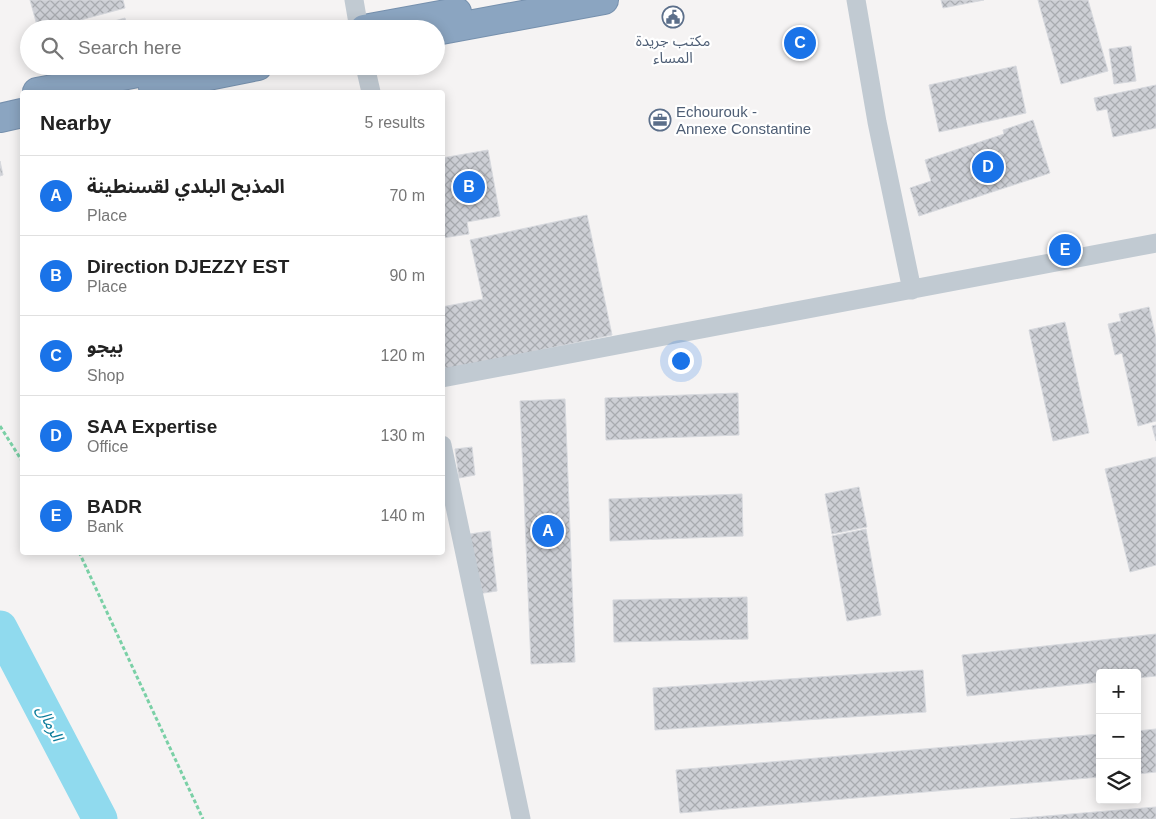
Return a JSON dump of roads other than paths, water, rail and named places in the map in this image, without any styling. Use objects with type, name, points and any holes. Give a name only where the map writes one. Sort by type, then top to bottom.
[{"type":"highway","points":[[412,20],[520,0]]},
{"type":"highway","points":[[445,30],[604,0]]},
{"type":"highway","points":[[48,90],[128,75]]},
{"type":"highway","points":[[137,90],[213,75]]},
{"type":"highway","points":[[0,99],[20,95]]},
{"type":"highway","points":[[0,118],[20,113]]},
{"type":"street","points":[[354,0],[357,20]]},
{"type":"street","points":[[856,0],[877,122],[912,290]]},
{"type":"street","points":[[367,75],[371,90]]},
{"type":"street","points":[[445,377],[1156,243]]},
{"type":"street","points":[[445,459],[521,819]]},
{"type":"waterway","name":"الرمال","points":[[0,628],[100,819]]},
{"type":"place","name":"مكتب جريدة المساء","points":[[673,17]]},
{"type":"place","name":"بيجو","points":[[800,43]]},
{"type":"place","name":"Echourouk - Annexe Constantine","points":[[660,120]]},
{"type":"place","name":"SAA Expertise","points":[[988,167]]},
{"type":"place","name":"Direction DJEZZY EST","points":[[469,187]]},
{"type":"place","name":"BADR","points":[[1065,250]]},
{"type":"place","name":"المذبح البلدي لقسنطينة","points":[[548,531]]}]
